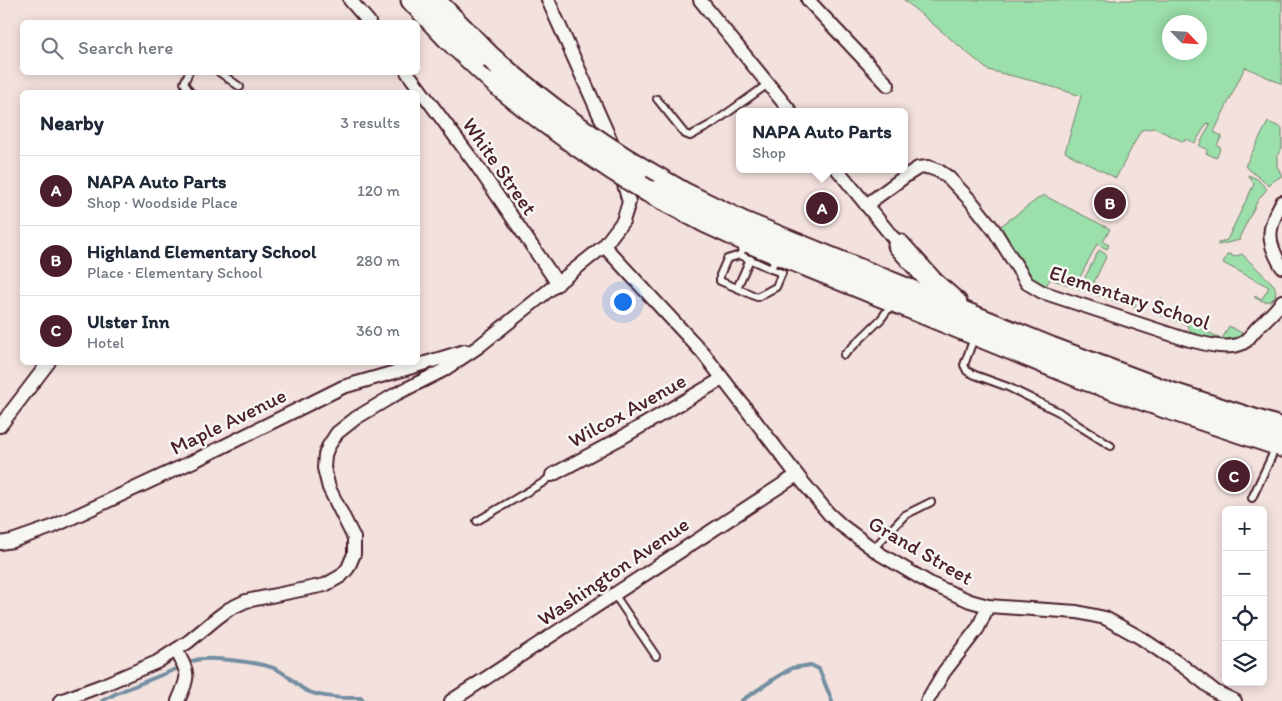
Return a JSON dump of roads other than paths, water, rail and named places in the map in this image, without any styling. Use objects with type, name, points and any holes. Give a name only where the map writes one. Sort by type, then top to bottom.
[{"type":"highway","points":[[412,0],[447,38],[496,83],[543,121],[621,175],[706,222],[746,252],[894,301],[1051,348],[1130,378],[1280,440]]},
{"type":"highway","points":[[434,0],[491,58],[529,90],[560,115],[640,168],[677,190],[713,208],[880,279],[981,328]]},
{"type":"highway","points":[[880,279],[890,278],[902,268],[902,253],[899,245]]},
{"type":"highway","points":[[899,245],[934,284],[981,328]]},
{"type":"street","points":[[350,0],[367,20]]},
{"type":"street","points":[[60,701],[157,662],[188,642],[229,609],[246,601],[325,585],[341,576],[348,568],[354,554],[354,538],[329,488],[324,468],[325,455],[337,433],[356,418],[389,398],[442,371],[478,347],[604,246],[622,221],[629,202],[614,148],[548,0]]},
{"type":"street","points":[[700,0],[788,108]]},
{"type":"street","points":[[808,0],[888,85]]},
{"type":"street","name":"White Street","points":[[410,75],[477,166],[558,284]]},
{"type":"street","name":"Elementary School","points":[[866,205],[918,168],[928,167],[939,171],[960,189],[983,215],[1027,283],[1042,292],[1200,343],[1229,347],[1238,345],[1246,340],[1278,307],[1282,300]]},
{"type":"street","points":[[840,173],[899,245]]},
{"type":"street","points":[[1282,202],[1273,218],[1270,235],[1277,258],[1282,267]]},
{"type":"street","name":"Grand Street","points":[[604,246],[702,353],[829,514],[841,526],[873,550],[931,584],[970,601],[988,606],[1077,612],[1105,618],[1141,638],[1184,667],[1216,692],[1235,701]]},
{"type":"street","name":"Maple Avenue","points":[[420,361],[478,347]]},
{"type":"street","points":[[0,426],[46,365]]},
{"type":"street","name":"Maple Avenue","points":[[0,543],[12,541],[52,527],[198,459],[343,387],[404,365]]},
{"type":"street","name":"Wilcox Avenue","points":[[552,475],[630,433],[722,379]]},
{"type":"street","name":"Washington Avenue","points":[[451,701],[797,475]]},
{"type":"street","points":[[927,701],[944,672],[978,628],[988,606]]},
{"type":"street","points":[[176,650],[187,672],[187,680],[178,701]]},
{"type":"lane","points":[[188,75],[184,83],[189,90]]},
{"type":"lane","points":[[224,75],[240,86]]},
{"type":"lane","points":[[657,99],[685,134],[690,136],[712,124],[768,84]]},
{"type":"lane","points":[[746,252],[727,259],[720,275],[720,281],[758,296],[776,287],[782,273],[775,261]]},
{"type":"lane","points":[[737,288],[746,252]]},
{"type":"lane","points":[[844,355],[882,319],[894,301]]},
{"type":"lane","points":[[981,328],[964,365],[967,371],[1008,387],[1059,412],[1111,446]]},
{"type":"lane","points":[[1252,498],[1280,440]]},
{"type":"lane","points":[[477,521],[544,482],[552,475]]},
{"type":"lane","points":[[873,550],[905,514],[931,502]]},
{"type":"lane","points":[[614,594],[656,656]]},
{"type":"waterway","points":[[193,661],[200,659],[222,659],[259,664],[280,671],[303,689],[313,693],[334,697],[361,698],[364,701]]},
{"type":"waterway","points":[[741,701],[792,668],[811,665],[819,669],[832,701]]},
{"type":"waterway","points":[[102,701],[176,669]]},
{"type":"place","name":"Highland Elementary School","points":[[1110,203]]},
{"type":"place","name":"NAPA Auto Parts","points":[[822,208]]},
{"type":"place","name":"Ulster Inn","points":[[1234,476]]}]
